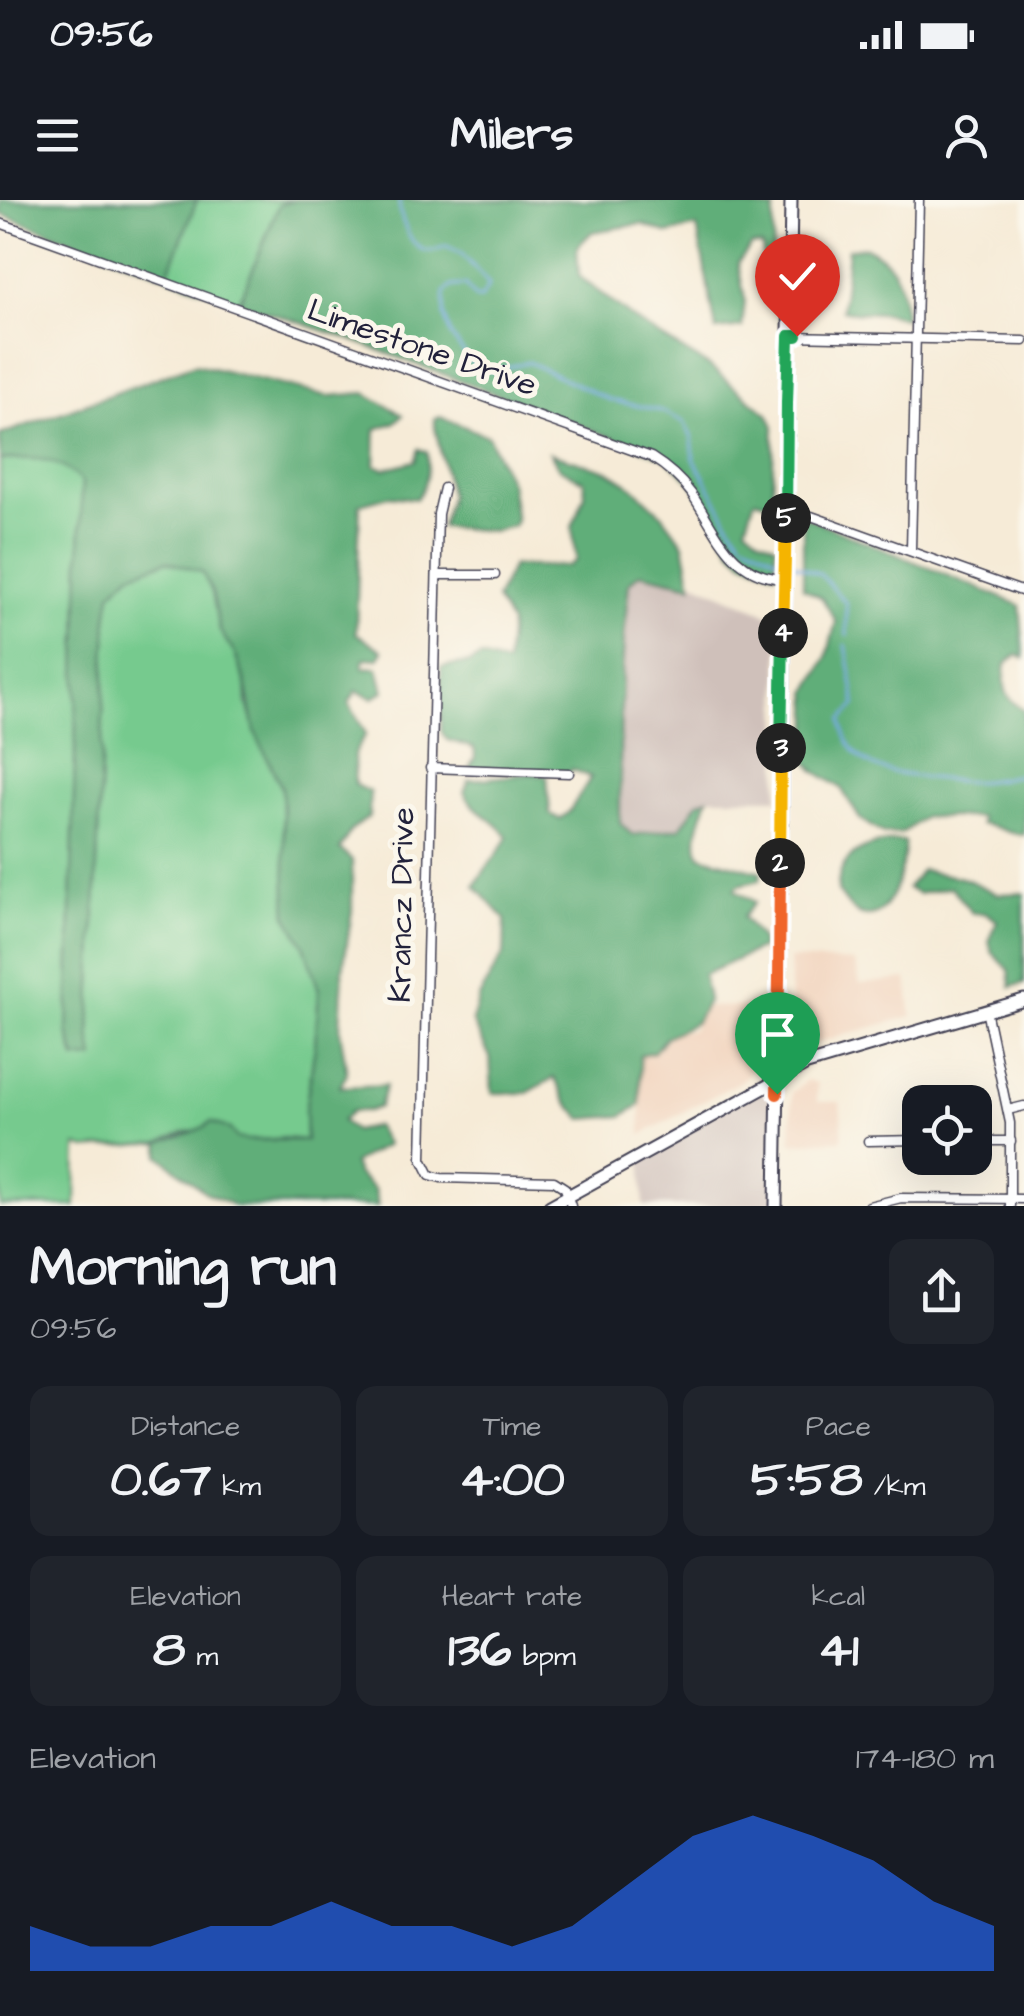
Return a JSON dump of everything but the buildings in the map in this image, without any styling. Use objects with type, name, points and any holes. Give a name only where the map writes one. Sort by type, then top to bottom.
[{"type":"main road","points":[[776,1206],[791,200]]},
{"type":"main road","points":[[550,1206],[570,1201],[778,1079],[826,1056],[1024,1000]]},
{"type":"street","points":[[911,550],[918,200]]},
{"type":"street","name":"Limestone Drive","points":[[0,223],[651,457],[684,484],[735,560],[750,570],[784,566]]},
{"type":"street","points":[[789,336],[1024,341]]},
{"type":"street","name":"Krancz Drive","points":[[444,488],[438,514],[430,768],[424,1166],[430,1175],[445,1178],[554,1182],[566,1188],[570,1201]]},
{"type":"street","points":[[786,507],[1024,592]]},
{"type":"street","points":[[437,575],[494,575]]},
{"type":"street","points":[[430,768],[570,772]]},
{"type":"street","points":[[986,1010],[1008,1110],[1010,1202]]},
{"type":"street","points":[[1008,1110],[1024,1106]]},
{"type":"street","points":[[868,1141],[902,1140]]},
{"type":"street","points":[[992,1141],[1011,1141]]},
{"type":"street","points":[[869,1206],[901,1198],[1010,1202],[1024,1199]]},
{"type":"shaded area","points":[[640,573],[690,585],[690,580],[779,619],[778,798],[708,798],[698,802],[680,828],[647,834],[632,835],[620,824],[622,780],[618,741],[625,619],[629,583]]},
{"type":"shaded area","points":[[789,959],[855,962],[860,984],[907,979],[912,1016],[805,1046],[799,1044],[792,1032]]},
{"type":"shaded area","points":[[754,1006],[760,1024],[760,1061],[741,1081],[641,1135],[640,1055],[654,1052],[674,1032],[693,1030],[699,1007]]},
{"type":"shaded area","points":[[778,1079],[776,1206],[644,1206],[641,1154]]},
{"type":"shaded area","points":[[807,1080],[817,1083],[817,1102],[840,1102],[840,1140],[791,1143],[792,1092]]},
{"type":"green space","points":[[0,200],[197,200],[167,276],[0,214]]},
{"type":"green space","points":[[197,200],[295,200],[279,205],[239,303],[167,276]]},
{"type":"green space","points":[[295,200],[670,200],[774,209],[773,258],[764,263],[762,246],[752,245],[738,263],[745,300],[742,327],[716,330],[697,227],[668,234],[642,224],[592,232],[577,247],[579,276],[640,324],[709,366],[768,414],[774,426],[772,504],[755,499],[746,526],[776,545],[775,572],[744,561],[731,549],[691,481],[664,457],[341,336],[239,303],[279,205]]},
{"type":"green space","points":[[865,247],[892,268],[902,296],[904,318],[842,310],[848,249]]},
{"type":"green space","points":[[195,364],[328,396],[365,393],[403,415],[376,429],[375,465],[384,469],[415,461],[419,449],[427,452],[426,477],[416,499],[389,496],[360,504],[356,633],[383,651],[378,659],[365,658],[363,667],[378,668],[384,691],[373,698],[356,691],[349,703],[366,734],[354,755],[355,785],[370,792],[369,817],[351,830],[340,849],[352,860],[352,911],[343,970],[340,1030],[347,1073],[340,1087],[386,1085],[379,1107],[352,1111],[342,1121],[354,1131],[376,1126],[387,1145],[353,1163],[357,1174],[374,1189],[378,1206],[235,1206],[206,1193],[160,1156],[160,1143],[211,1122],[246,1140],[306,1140],[305,1111],[319,990],[304,945],[287,915],[282,788],[255,732],[246,683],[235,654],[220,631],[212,592],[202,572],[166,561],[130,574],[111,593],[90,1034],[94,1058],[76,1059],[68,1032],[82,482],[44,460],[0,460],[0,435]]},
{"type":"green space","points":[[440,417],[488,436],[510,482],[516,521],[513,526],[493,531],[441,527],[450,496],[435,427],[435,419]]},
{"type":"green space","points":[[550,453],[608,471],[661,513],[684,544],[692,585],[640,573],[629,583],[622,673],[620,823],[632,835],[680,828],[698,802],[708,798],[698,835],[701,856],[761,872],[760,880],[739,885],[735,890],[755,902],[743,917],[761,939],[762,948],[703,975],[708,999],[696,1022],[666,1037],[654,1052],[640,1055],[640,1105],[622,1116],[582,1119],[566,1101],[554,1078],[527,1093],[492,1093],[490,1057],[472,1021],[479,997],[504,953],[505,919],[475,886],[508,837],[464,792],[469,780],[547,776],[550,814],[560,819],[569,812],[591,777],[572,769],[569,773],[469,769],[475,757],[474,748],[447,740],[441,731],[441,667],[470,663],[481,657],[506,664],[510,624],[496,599],[512,566],[568,566],[576,560],[572,527],[585,495],[584,481],[559,468]]},
{"type":"green space","points":[[45,458],[70,470],[82,481],[68,1032],[75,1059],[93,1057],[90,1034],[111,593],[130,574],[166,561],[202,572],[212,592],[220,631],[235,654],[246,683],[247,704],[282,788],[287,915],[304,945],[319,990],[305,1111],[306,1140],[246,1141],[200,1131],[184,1132],[160,1143],[86,1149],[77,1146],[76,1206],[0,1206],[0,460]]},
{"type":"green space","points":[[803,516],[1020,605],[1024,658],[1017,655],[1006,664],[1005,679],[1008,696],[1024,710],[1024,835],[980,824],[980,817],[924,817],[901,834],[883,834],[860,819],[841,788],[815,771],[804,757],[810,719],[808,692],[827,657],[836,621],[822,598],[803,588]]},
{"type":"green space","points":[[905,842],[894,892],[876,914],[865,916],[852,909],[838,891],[842,869],[864,848]]},
{"type":"green space","points":[[922,870],[966,879],[998,894],[1024,893],[1024,983],[1011,987],[1009,970],[992,952],[989,942],[997,921],[986,913],[972,913],[951,887],[919,894],[907,888]]},
{"type":"waterway","points":[[399,200],[403,222],[416,245],[429,251],[446,246],[461,253],[489,284],[481,299],[475,298],[465,285],[452,286],[445,292],[444,315],[451,336],[471,362],[492,371],[528,362],[610,400],[662,411],[684,422],[692,438],[694,459],[730,524],[742,540],[783,561]]},
{"type":"waterway","points":[[791,563],[820,574],[846,603],[847,635]]},
{"type":"waterway","points":[[846,645],[856,705],[842,720],[852,749],[862,758],[886,771],[954,781],[1024,775]]},
{"type":"route","points":[[777,1094],[789,336],[797,336]]}]
